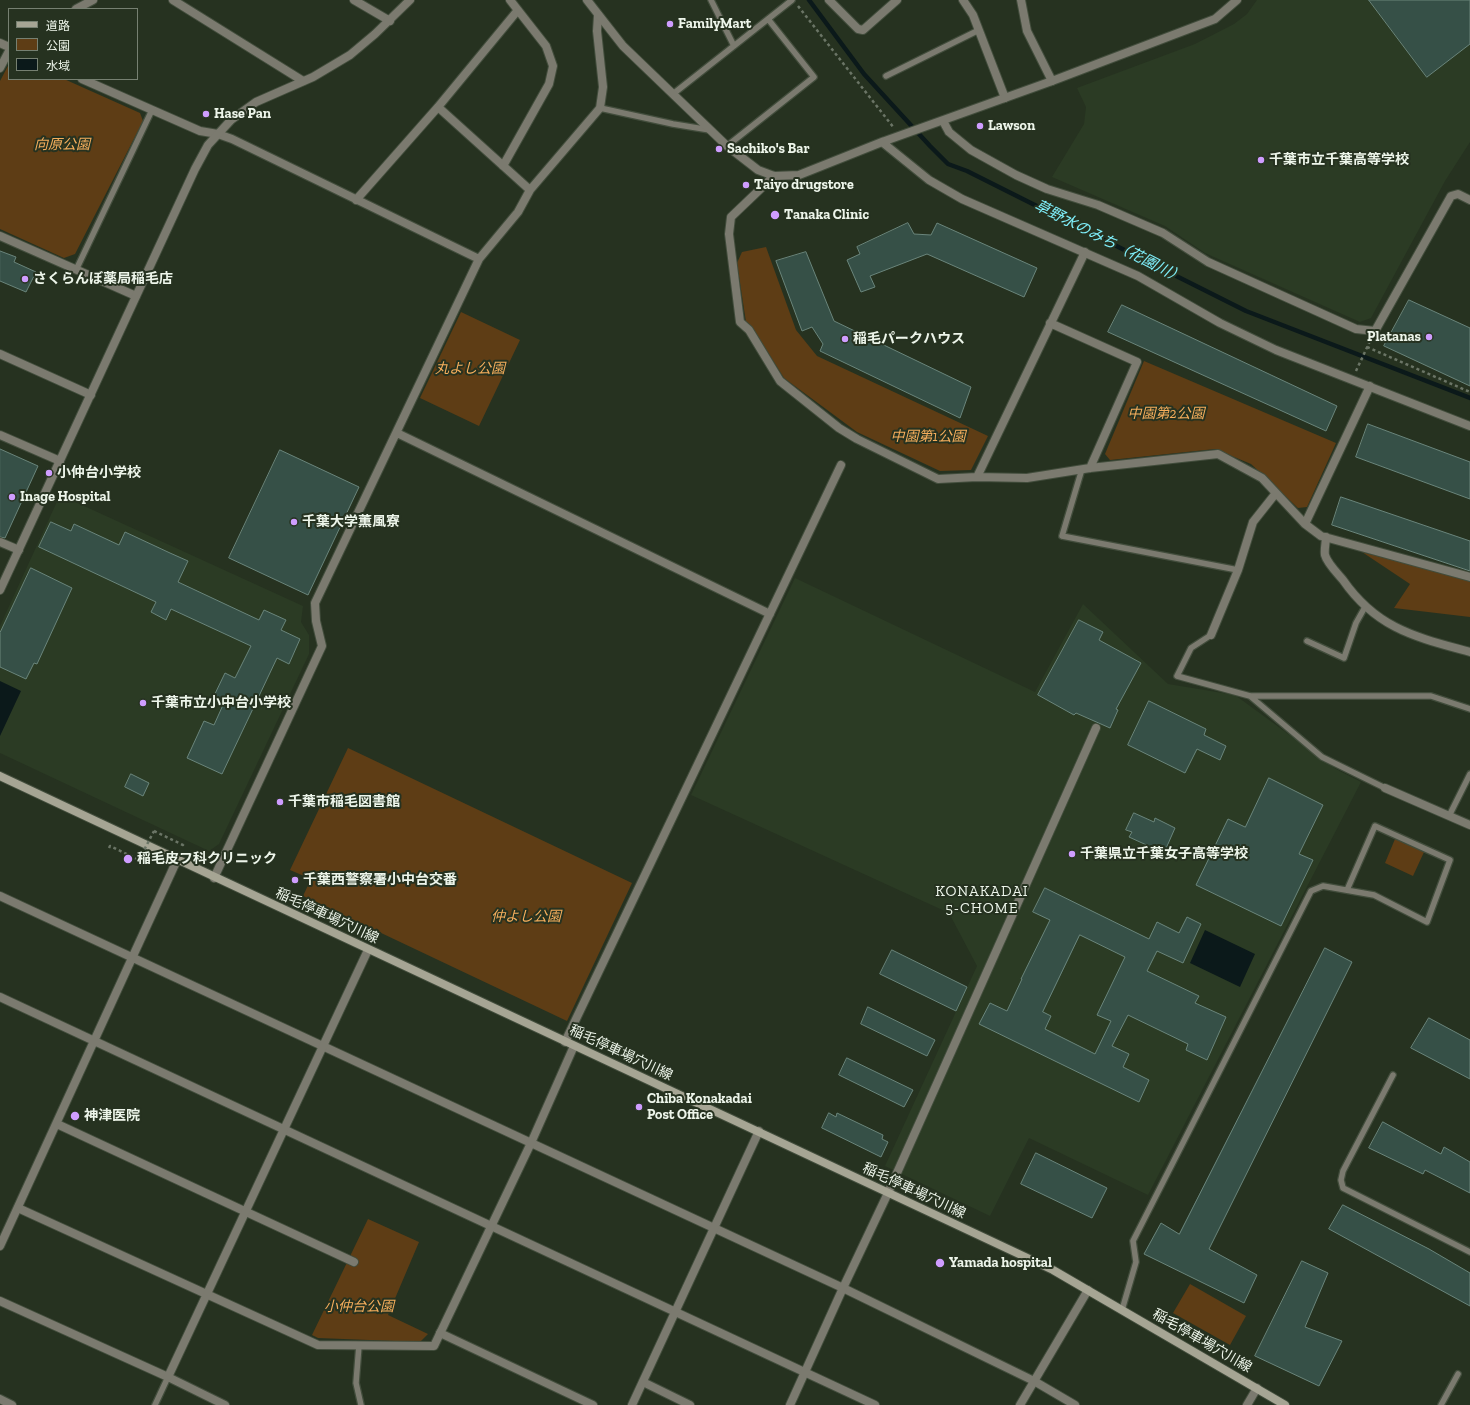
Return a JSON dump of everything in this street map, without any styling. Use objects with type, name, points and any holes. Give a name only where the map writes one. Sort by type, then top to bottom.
[{"type":"main road","name":"稲毛停車場穴川線","points":[[0,776],[214,878],[1053,1270],[1285,1405]]},
{"type":"street","points":[[78,8],[93,0]]},
{"type":"street","points":[[173,0],[303,81]]},
{"type":"street","points":[[354,0],[390,21]]},
{"type":"street","points":[[0,590],[195,169],[208,146],[231,120],[256,102],[303,81],[350,55],[390,21],[410,0]]},
{"type":"street","points":[[503,166],[548,84],[553,66],[546,46],[510,0]]},
{"type":"street","points":[[586,0],[623,46],[727,146],[758,170],[774,176],[799,175],[882,142],[1052,81],[1215,19],[1237,0]]},
{"type":"street","points":[[829,0],[858,29],[863,30],[897,0]]},
{"type":"street","points":[[963,0],[973,15],[1005,98]]},
{"type":"street","points":[[1021,0],[1027,30],[1052,81]]},
{"type":"street","points":[[356,200],[438,107],[518,10]]},
{"type":"street","points":[[214,878],[318,657],[322,646],[316,621],[315,604],[479,259],[518,212],[530,190],[600,108],[603,87],[597,31],[598,15]]},
{"type":"street","points":[[0,68],[8,53]]},
{"type":"street","points":[[84,80],[200,130],[218,134],[479,259]]},
{"type":"street","points":[[438,107],[530,190]]},
{"type":"street","points":[[943,121],[949,132],[971,150],[1016,175],[1047,189],[1098,205],[1163,233],[1208,262],[1356,329],[1375,331],[1451,196],[1458,194],[1470,200]]},
{"type":"street","points":[[882,142],[929,180],[962,199],[1138,276],[1220,323],[1276,350],[1470,426]]},
{"type":"street","points":[[774,176],[731,217],[729,234],[740,322],[749,330],[780,381],[839,428],[857,439],[938,479],[1027,478],[1086,469],[1218,454],[1262,478],[1305,524],[1321,536],[1470,577]]},
{"type":"street","points":[[0,236],[136,296]]},
{"type":"street","points":[[977,478],[1085,252]]},
{"type":"street","points":[[1050,323],[1137,362],[1086,469]]},
{"type":"street","points":[[0,354],[91,395]]},
{"type":"street","points":[[1305,524],[1370,386]]},
{"type":"street","points":[[397,433],[770,614]]},
{"type":"street","points":[[0,435],[60,461]]},
{"type":"street","points":[[565,1042],[841,465]]},
{"type":"street","points":[[1211,635],[1238,570],[1253,522],[1276,493]]},
{"type":"street","points":[[1326,537],[1325,556],[1365,607],[1387,624],[1416,636],[1470,652]]},
{"type":"street","points":[[0,542],[19,550]]},
{"type":"street","points":[[790,1405],[842,1288],[888,1193],[1096,728]]},
{"type":"street","points":[[1385,788],[1470,825]]},
{"type":"street","points":[[0,1246],[177,860]]},
{"type":"street","points":[[0,896],[842,1288],[1034,1381],[1075,1405]]},
{"type":"street","points":[[168,1377],[368,950]]},
{"type":"street","points":[[0,997],[492,1225],[875,1405]]},
{"type":"street","points":[[18,1208],[318,1345],[434,1346],[531,1143],[574,1046]]},
{"type":"street","points":[[57,1124],[354,1262]]},
{"type":"street","points":[[632,1405],[759,1132]]},
{"type":"street","points":[[1020,1405],[1088,1290]]},
{"type":"street","points":[[0,1301],[168,1377],[225,1405]]},
{"type":"street","points":[[440,1333],[593,1405]]},
{"type":"street","points":[[643,1382],[690,1405]]},
{"type":"street","points":[[1247,1405],[1257,1388]]},
{"type":"street","points":[[0,1399],[12,1405]]},
{"type":"lane","points":[[711,0],[734,46]]},
{"type":"lane","points":[[673,94],[793,0]]},
{"type":"lane","points":[[727,146],[814,77],[768,19]]},
{"type":"lane","points":[[886,76],[979,30]]},
{"type":"lane","points":[[600,108],[673,124],[710,130]]},
{"type":"lane","points":[[76,270],[152,110]]},
{"type":"lane","points":[[1086,469],[1062,536],[1238,570]]},
{"type":"lane","points":[[1307,641],[1344,658],[1356,623],[1365,607]]},
{"type":"lane","points":[[1211,635],[1191,648],[1177,676],[1250,696],[1431,696],[1470,709]]},
{"type":"lane","points":[[1250,696],[1322,757],[1385,788]]},
{"type":"lane","points":[[1449,816],[1470,774]]},
{"type":"lane","points":[[1122,1310],[1136,1262],[1133,1241],[1311,891],[1323,886],[1374,895],[1427,922],[1450,860],[1375,826],[1347,890]]},
{"type":"lane","points":[[1393,1075],[1343,1170],[1341,1180],[1343,1188],[1470,1252]]},
{"type":"lane","points":[[360,1345],[356,1383],[360,1405]]},
{"type":"lane","points":[[1441,1405],[1458,1374]]},
{"type":"lane","points":[[155,1405],[168,1377]]},
{"type":"path","points":[[793,0],[900,136]]},
{"type":"path","points":[[1359,365],[1367,347],[1470,392]]},
{"type":"path","points":[[109,847],[139,860],[154,831],[183,844]]},
{"type":"shaded area","name":"千葉市立千葉高等学校","points":[[1257,0],[1470,0],[1470,142],[1445,181],[1371,318],[1360,322],[1205,253],[1165,226],[1052,177],[1084,124],[1086,107],[1077,88],[1195,44],[1234,24],[1247,14]]},
{"type":"shaded area","name":"千葉市立小中台小学校","points":[[60,495],[303,606],[301,622],[309,635],[309,654],[219,844],[209,851],[0,753],[0,626]]},
{"type":"shaded area","name":"千葉県立千葉女子高等学校","points":[[795,578],[1035,692],[1083,604],[1168,684],[1235,695],[1336,769],[1361,782],[1148,1195],[1029,1138],[990,1216],[885,1166],[977,966],[949,913],[691,795]]},
{"type":"green space","name":"向原公園","points":[[8,66],[8,80],[66,80],[140,113],[143,121],[75,254],[64,258],[0,229],[0,81]]},
{"type":"green space","name":"中園第1公園","points":[[766,247],[796,330],[817,356],[988,436],[971,470],[940,471],[857,432],[784,378],[752,327],[746,322],[737,263],[742,252]]},
{"type":"green space","name":"丸よし公園","points":[[461,312],[520,340],[479,426],[420,398]]},
{"type":"green space","name":"中園第2公園","points":[[1144,361],[1336,443],[1307,507],[1298,508],[1251,464],[1215,449],[1110,460],[1105,454]]},
{"type":"green space","points":[[1362,552],[1470,580],[1470,617],[1394,608],[1410,584]]},
{"type":"green space","name":"仲よし公園","points":[[348,748],[632,883],[567,1021],[303,896],[311,879],[290,870]]},
{"type":"green space","points":[[1395,839],[1424,852],[1413,876],[1385,863]]},
{"type":"green space","name":"小仲台公園","points":[[368,1219],[419,1242],[388,1315],[428,1334],[420,1342],[318,1338],[312,1335]]},
{"type":"green space","points":[[1190,1284],[1246,1316],[1230,1345],[1173,1313]]},
{"type":"water","points":[[0,681],[21,691],[0,736]]},
{"type":"water","points":[[1205,930],[1255,954],[1240,987],[1190,963]]},
{"type":"building","points":[[1369,0],[1470,0],[1470,44],[1427,77]]},
{"type":"building","name":"稲毛パークハウス","points":[[908,223],[914,234],[931,235],[937,223],[1037,268],[1024,297],[927,254],[870,276],[875,287],[861,292],[847,260],[860,254],[857,247]]},
{"type":"building","points":[[0,251],[16,257],[14,262],[36,272],[26,292],[0,281]]},
{"type":"building","name":"稲毛パークハウス","points":[[806,252],[834,321],[971,387],[960,418],[820,351],[823,344],[812,327],[802,331],[776,261]]},
{"type":"building","name":"Platanas","points":[[1409,300],[1470,328],[1470,386],[1384,346]]},
{"type":"building","points":[[1122,305],[1337,406],[1326,431],[1108,332]]},
{"type":"building","points":[[1368,424],[1470,462],[1470,499],[1356,457]]},
{"type":"building","name":"Inage Hospital","points":[[0,449],[38,466],[5,538],[0,537]]},
{"type":"building","name":"千葉大学薫風寮","points":[[280,450],[359,487],[308,595],[229,558]]},
{"type":"building","points":[[1341,497],[1470,541],[1470,571],[1332,525]]},
{"type":"building","points":[[51,522],[71,531],[74,524],[119,545],[125,532],[188,561],[178,582],[259,620],[264,610],[286,620],[281,630],[300,639],[289,664],[277,658],[222,774],[187,758],[204,721],[214,725],[223,705],[212,700],[225,673],[235,678],[251,646],[171,609],[166,620],[151,612],[156,602],[39,547]]},
{"type":"building","points":[[31,568],[72,588],[37,664],[34,663],[26,679],[0,667],[0,633]]},
{"type":"building","points":[[1079,620],[1103,632],[1099,640],[1141,663],[1116,709],[1118,710],[1110,728],[1076,713],[1074,715],[1038,695]]},
{"type":"building","points":[[1149,701],[1206,729],[1204,735],[1226,746],[1220,760],[1197,749],[1185,773],[1128,745]]},
{"type":"building","points":[[131,774],[149,783],[143,796],[125,787]]},
{"type":"building","points":[[1269,778],[1323,805],[1299,854],[1313,860],[1281,926],[1196,885],[1228,819],[1245,827]]},
{"type":"building","points":[[1134,813],[1154,822],[1155,818],[1175,828],[1164,853],[1129,837],[1132,832],[1126,830]]},
{"type":"building","points":[[1045,888],[1149,939],[1157,922],[1179,933],[1187,917],[1201,924],[1183,963],[1157,951],[1147,971],[1199,996],[1195,1003],[1226,1017],[1207,1060],[1186,1050],[1188,1044],[1128,1015],[1112,1046],[1129,1054],[1123,1067],[1149,1080],[1139,1102],[979,1024],[990,1003],[1007,1011],[1050,920],[1033,912]],"holes":[[[1080,935],[1125,957],[1097,1015],[1111,1021],[1095,1054],[1045,1029],[1051,1016],[1043,1012]]]},
{"type":"building","points":[[1325,948],[1352,962],[1209,1249],[1257,1275],[1244,1303],[1144,1254],[1161,1223],[1179,1234]]},
{"type":"building","points":[[892,950],[967,987],[956,1011],[880,974]]},
{"type":"building","points":[[868,1007],[935,1040],[927,1056],[861,1024]]},
{"type":"building","points":[[1429,1018],[1470,1040],[1470,1079],[1411,1048]]},
{"type":"building","points":[[847,1058],[913,1090],[904,1107],[839,1075]]},
{"type":"building","points":[[829,1113],[836,1117],[837,1113],[883,1135],[882,1139],[888,1142],[881,1157],[822,1128]]},
{"type":"building","points":[[1383,1122],[1441,1154],[1444,1147],[1470,1162],[1470,1193],[1425,1170],[1423,1174],[1369,1148]]},
{"type":"building","points":[[1036,1153],[1107,1188],[1092,1218],[1021,1184]]},
{"type":"building","points":[[1343,1205],[1429,1249],[1470,1273],[1470,1306],[1329,1229]]},
{"type":"building","points":[[1302,1261],[1328,1273],[1305,1327],[1342,1341],[1319,1386],[1255,1356]]},
{"type":"waterway","name":"草野水のみち（花園川）","points":[[809,0],[864,74],[948,164],[967,171],[1246,311],[1470,398]]},
{"type":"place","name":"FamilyMart","points":[[670,24]]},
{"type":"place","name":"Hase Pan","points":[[206,114]]},
{"type":"place","name":"Lawson","points":[[980,126]]},
{"type":"place","name":"Sachiko's Bar","points":[[719,149]]},
{"type":"place","name":"千葉市立千葉高等学校","points":[[1261,160]]},
{"type":"place","name":"Taiyo drugstore","points":[[746,185]]},
{"type":"place","name":"Tanaka Clinic","points":[[775,215]]},
{"type":"place","name":"さくらんぼ薬局稲毛店","points":[[25,279]]},
{"type":"place","name":"Platanas","points":[[1429,337]]},
{"type":"place","name":"稲毛パークハウス","points":[[845,339]]},
{"type":"place","name":"小仲台小学校","points":[[49,473]]},
{"type":"place","name":"Inage Hospital","points":[[12,497]]},
{"type":"place","name":"千葉大学薫風寮","points":[[294,522]]},
{"type":"place","name":"千葉市立小中台小学校","points":[[143,703]]},
{"type":"place","name":"千葉市稲毛図書館","points":[[280,802]]},
{"type":"place","name":"千葉県立千葉女子高等学校","points":[[1072,854]]},
{"type":"place","name":"稲毛皮フ科クリニック","points":[[128,859]]},
{"type":"place","name":"千葉西警察署小中台交番","points":[[295,880]]},
{"type":"place","name":"Chiba Konakadai Post Office","points":[[639,1107]]},
{"type":"place","name":"神津医院","points":[[75,1116]]},
{"type":"place","name":"Yamada hospital","points":[[940,1263]]},
{"type":"district","name":"KONAKADAI 5-CHOME","points":[[982,900]]}]
